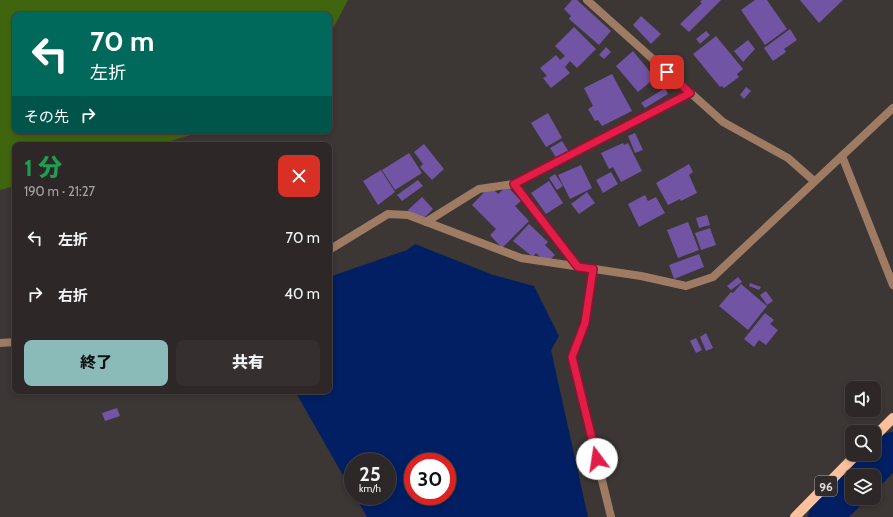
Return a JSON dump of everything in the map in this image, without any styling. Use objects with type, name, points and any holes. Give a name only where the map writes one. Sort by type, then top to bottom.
[{"type":"main road","points":[[881,430],[893,418]]},
{"type":"main road","name":"96","points":[[795,517],[850,461]]},
{"type":"street","points":[[587,0],[723,122],[788,158],[814,181]]},
{"type":"street","points":[[426,222],[479,189],[514,184],[690,93]]},
{"type":"street","points":[[332,248],[388,214],[408,215],[521,258],[641,276],[686,286],[713,277],[893,108]]},
{"type":"street","points":[[842,156],[893,285]]},
{"type":"street","points":[[514,184],[578,267]]},
{"type":"street","points":[[593,269],[585,323],[572,357],[611,517]]},
{"type":"street","points":[[0,343],[12,342]]},
{"type":"green space","points":[[0,0],[348,0],[332,30],[332,12],[12,12],[12,134],[194,134],[166,142],[12,142],[12,187],[0,190]]},
{"type":"shaded area","points":[[415,244],[493,275],[534,286],[559,336],[551,350],[588,517],[367,517],[360,505],[396,505],[396,453],[344,453],[344,477],[297,394],[332,394],[332,276],[407,250]]},
{"type":"building","points":[[572,0],[577,0],[611,31],[599,45],[569,19],[571,16],[564,9]]},
{"type":"building","points":[[702,0],[721,0],[689,32],[680,24],[702,3],[700,2]]},
{"type":"building","points":[[755,0],[767,0],[787,29],[765,45],[741,10]]},
{"type":"building","points":[[800,0],[843,0],[819,23]]},
{"type":"building","points":[[641,16],[661,34],[651,44],[633,25]]},
{"type":"building","points":[[574,27],[596,49],[577,68],[570,61],[565,67],[570,73],[551,88],[543,78],[547,76],[540,68],[556,55],[560,60],[565,56],[555,46]]},
{"type":"building","points":[[790,29],[797,40],[784,49],[786,52],[773,61],[764,48]]},
{"type":"building","points":[[706,31],[710,35],[700,44],[696,39]]},
{"type":"building","points":[[716,36],[743,69],[737,74],[739,77],[724,88],[722,86],[720,87],[693,54]]},
{"type":"building","points":[[748,40],[755,49],[743,62],[734,51]]},
{"type":"building","points":[[606,47],[611,52],[604,59],[599,55]]},
{"type":"building","points":[[633,51],[655,78],[638,92],[616,66]]},
{"type":"building","points":[[612,74],[632,111],[602,126],[598,120],[595,121],[588,109],[593,106],[584,88]]},
{"type":"building","points":[[746,87],[751,91],[744,99],[740,95]]},
{"type":"building","points":[[665,88],[668,94],[645,108],[641,103]]},
{"type":"building","points":[[548,113],[562,138],[546,147],[531,123]]},
{"type":"building","points":[[635,133],[643,150],[635,153],[628,136]]},
{"type":"building","points":[[562,141],[569,152],[557,159],[550,148]]},
{"type":"building","points":[[623,143],[624,145],[628,143],[642,171],[621,182],[613,167],[609,169],[601,153]]},
{"type":"building","points":[[424,144],[444,169],[432,180],[420,167],[423,164],[414,152]]},
{"type":"building","points":[[409,153],[422,173],[395,190],[382,170]]},
{"type":"building","points":[[689,164],[693,172],[689,175],[697,193],[681,201],[680,199],[668,205],[656,183]]},
{"type":"building","points":[[581,165],[592,188],[570,199],[558,175]]},
{"type":"building","points":[[381,170],[395,192],[378,205],[363,181]]},
{"type":"building","points":[[611,172],[618,184],[603,193],[596,180]]},
{"type":"building","points":[[555,174],[563,186],[557,190],[549,178]]},
{"type":"building","points":[[418,180],[423,186],[402,201],[397,195]]},
{"type":"building","points":[[549,181],[563,203],[546,214],[531,193]]},
{"type":"building","points":[[490,186],[498,194],[507,186],[521,201],[515,206],[529,221],[502,248],[490,235],[496,229],[472,205]]},
{"type":"building","points":[[587,192],[595,203],[579,214],[571,204]]},
{"type":"building","points":[[645,195],[648,201],[656,197],[665,213],[639,227],[628,204]]},
{"type":"building","points":[[422,197],[433,209],[419,223],[408,210]]},
{"type":"building","points":[[707,215],[710,225],[699,228],[696,218]]},
{"type":"building","points":[[688,222],[699,250],[678,258],[667,230]]},
{"type":"building","points":[[529,224],[548,242],[545,245],[555,255],[546,263],[536,253],[533,257],[513,241]]},
{"type":"building","points":[[710,228],[716,245],[701,250],[695,233]]},
{"type":"building","points":[[699,254],[704,267],[674,279],[669,265]]},
{"type":"building","points":[[738,277],[742,282],[731,290],[727,286]]},
{"type":"building","points":[[750,283],[761,287],[759,290],[749,286]]},
{"type":"building","points":[[741,284],[767,306],[748,330],[719,306],[731,292],[733,293]]},
{"type":"building","points":[[766,291],[773,301],[767,305],[760,295]]},
{"type":"building","points":[[765,313],[774,320],[770,324],[778,330],[766,345],[759,340],[754,347],[744,339]]},
{"type":"building","points":[[706,333],[713,348],[706,351],[700,337]]},
{"type":"building","points":[[696,338],[702,350],[696,353],[690,341]]},
{"type":"building","points":[[117,408],[120,416],[105,421],[102,413]]},
{"type":"waterway","points":[[873,469],[893,449]]},
{"type":"waterway","points":[[825,517],[845,497]]},
{"type":"route","points":[[597,459],[572,357],[585,323],[593,269],[578,267],[514,184],[690,93],[667,72]]}]
